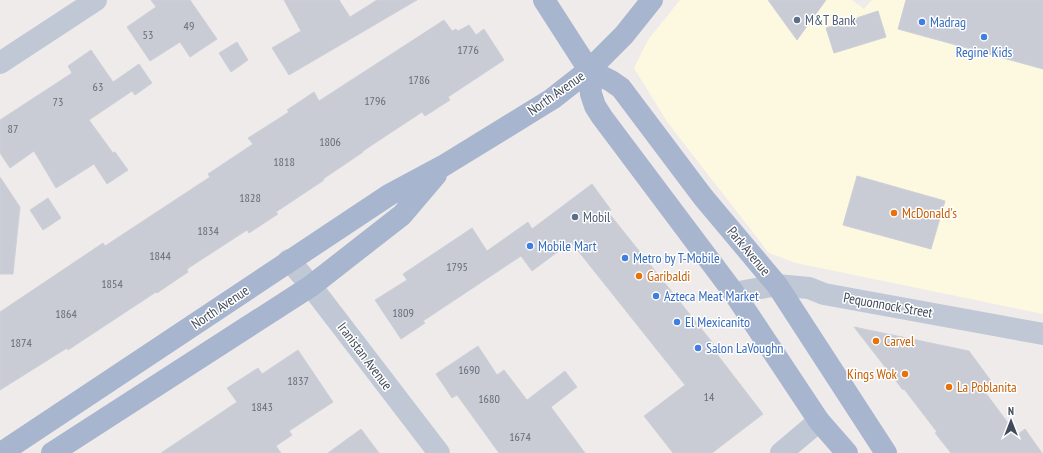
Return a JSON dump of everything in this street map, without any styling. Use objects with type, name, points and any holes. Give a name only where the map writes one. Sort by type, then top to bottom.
[{"type":"main road","points":[[544,0],[589,70],[591,94],[595,106],[602,117],[734,292],[819,421],[847,453]]},
{"type":"main road","name":"North Avenue","points":[[1,453],[289,260],[389,195],[443,166],[552,99],[589,70],[624,35],[652,0]]},
{"type":"main road","name":"Park Avenue","points":[[589,70],[621,88],[703,197],[777,285],[886,453]]},
{"type":"main road","name":"North Avenue","points":[[52,453],[311,286],[402,216],[443,166]]},
{"type":"street","points":[[0,63],[96,0]]},
{"type":"street","name":"Iranistan Avenue","points":[[289,260],[311,286],[439,453]]},
{"type":"street","name":"Pequonnock Street","points":[[734,292],[777,285],[809,288],[824,294],[1043,334]]},
{"type":"street","points":[[781,453],[819,421]]},
{"type":"shaded area","points":[[680,0],[852,0],[864,9],[872,0],[1043,0],[1043,314],[796,263],[769,253],[668,123],[634,68],[648,40]]},
{"type":"building","points":[[151,0],[190,0],[217,39],[190,57],[180,42],[150,61],[127,27],[156,7]]},
{"type":"building","points":[[284,0],[339,0],[350,17],[377,0],[417,0],[289,75],[272,48],[301,31]]},
{"type":"building","name":"M&T Bank","points":[[768,0],[826,0],[797,40]]},
{"type":"building","points":[[906,0],[1043,0],[1043,69],[898,29]]},
{"type":"building","points":[[878,11],[886,37],[834,53],[826,28]]},
{"type":"building","points":[[444,20],[452,31],[456,29],[458,31],[469,25],[476,35],[484,29],[504,60],[448,97],[450,100],[425,116],[422,112],[363,151],[323,179],[324,180],[276,212],[278,214],[249,233],[247,230],[187,269],[188,272],[157,293],[156,292],[68,350],[67,348],[0,390],[0,312],[103,243],[105,246],[210,177],[208,174],[253,144],[248,138],[289,112],[287,110],[314,92],[319,101]]},
{"type":"building","points":[[237,42],[248,60],[231,72],[219,53]]},
{"type":"building","points":[[91,50],[113,82],[139,64],[152,83],[135,95],[132,91],[89,120],[113,153],[115,152],[128,170],[107,184],[94,164],[56,188],[34,151],[10,168],[0,153],[0,120],[72,73],[68,66]]},
{"type":"building","name":"McDonald's","points":[[857,176],[945,201],[931,249],[843,225]]},
{"type":"building","points":[[0,177],[20,207],[13,274],[0,274]]},
{"type":"building","points":[[592,184],[611,210],[608,212],[716,347],[713,349],[763,414],[712,453],[673,453],[644,416],[685,385],[571,242],[532,271],[521,256],[423,321],[425,323],[401,339],[375,300],[407,280],[403,274],[472,228],[487,251],[528,222],[532,229]]},
{"type":"building","points":[[48,198],[61,218],[43,230],[30,210]]},
{"type":"building","points":[[854,327],[969,351],[991,381],[982,388],[1017,435],[1025,429],[1042,453],[951,453],[904,389],[903,390]]},
{"type":"building","points":[[478,346],[497,375],[504,370],[527,400],[565,371],[577,387],[551,407],[585,453],[499,453],[457,395],[452,398],[436,374]]},
{"type":"building","points":[[298,350],[333,402],[289,431],[292,435],[276,446],[281,453],[161,453],[237,402],[227,388],[258,368],[262,374]]},
{"type":"building","points":[[361,429],[379,453],[328,453]]},
{"type":"place","name":"M&T Bank","points":[[797,20]]},
{"type":"place","name":"Madrag","points":[[922,22]]},
{"type":"place","name":"Regine Kids","points":[[984,37]]},
{"type":"place","name":"McDonald's","points":[[894,213]]},
{"type":"place","name":"Mobil","points":[[575,217]]},
{"type":"place","name":"Mobile Mart","points":[[530,246]]},
{"type":"place","name":"Metro by T-Mobile","points":[[625,258]]},
{"type":"place","name":"Garibaldi","points":[[639,276]]},
{"type":"place","name":"Azteca Meat Market","points":[[656,296]]},
{"type":"place","name":"El Mexicanito","points":[[677,322]]},
{"type":"place","name":"Carvel","points":[[876,341]]},
{"type":"place","name":"Salon LaVoughn","points":[[698,348]]},
{"type":"place","name":"Kings Wok","points":[[905,374]]},
{"type":"place","name":"La Poblanita","points":[[949,387]]}]
